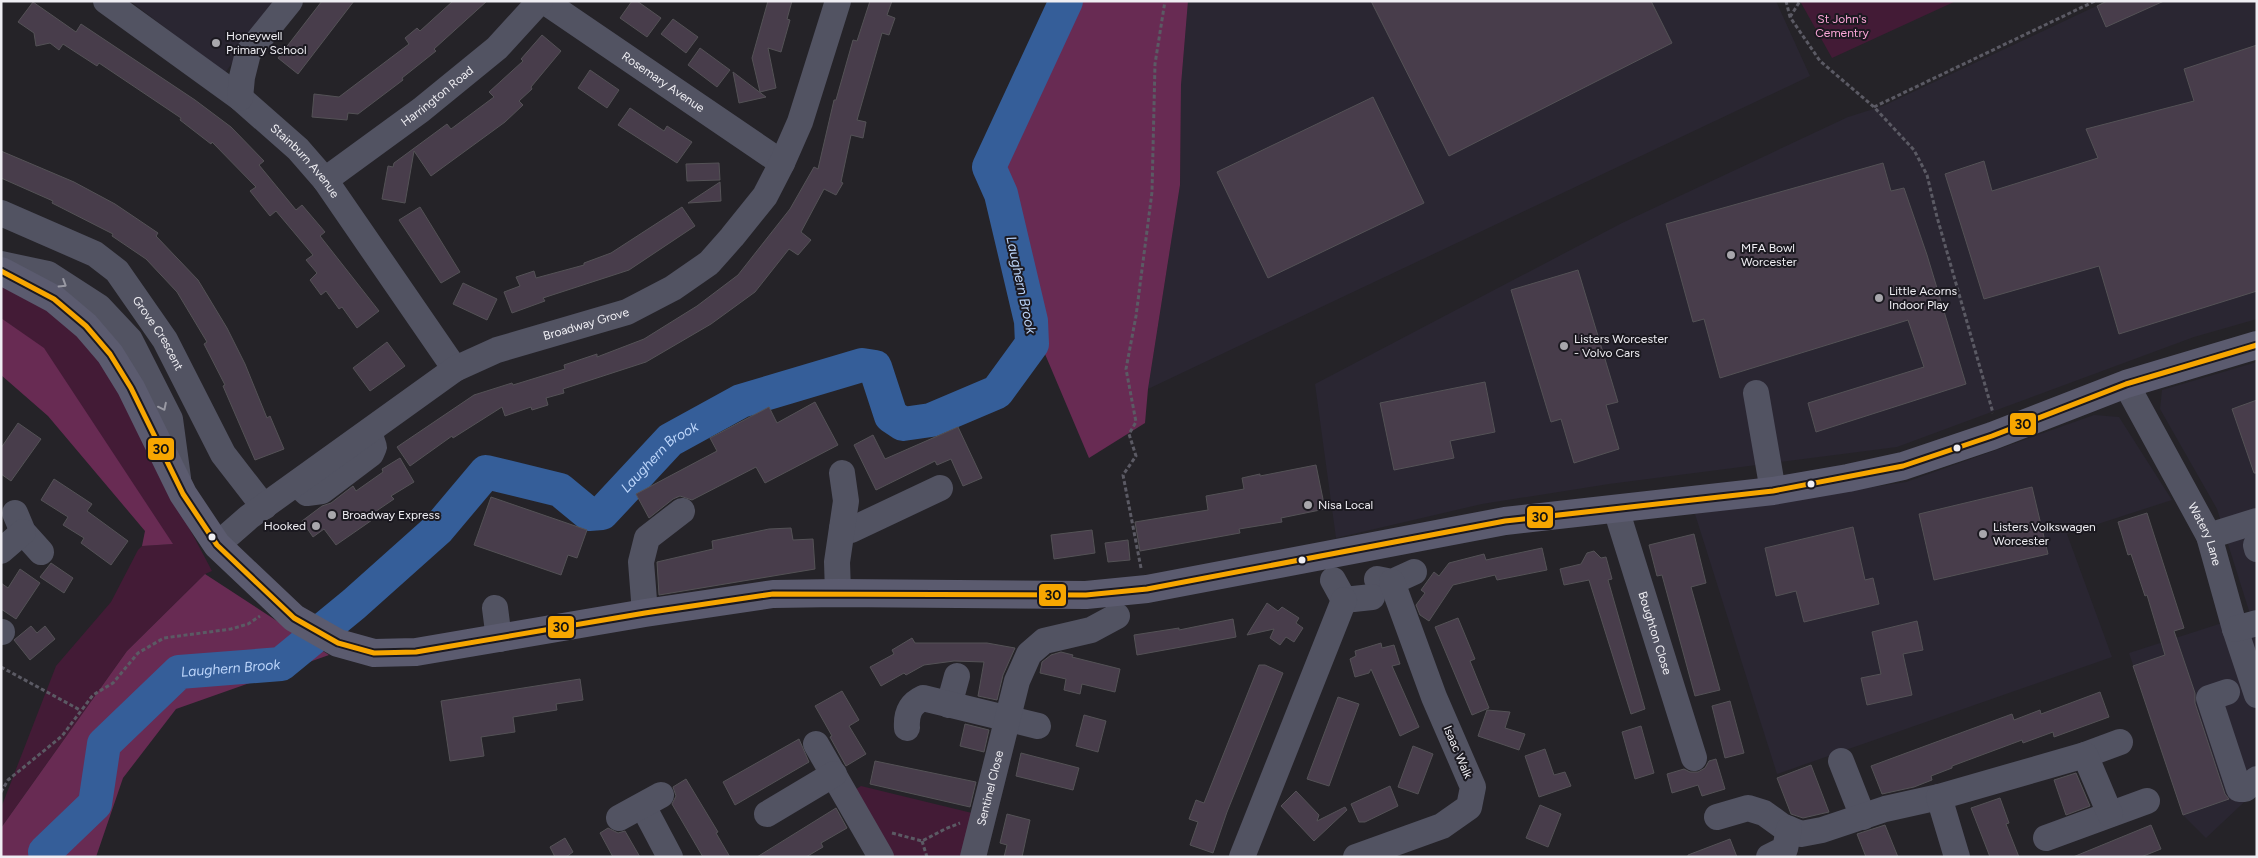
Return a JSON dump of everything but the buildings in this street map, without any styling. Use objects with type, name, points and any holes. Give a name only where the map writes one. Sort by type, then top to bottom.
[{"type":"main road","points":[[1,270],[54,298],[86,326],[110,354],[131,388],[178,484],[217,544],[286,611],[338,642],[374,653],[416,652],[645,613],[773,594],[1086,595],[1128,601],[1505,521],[1773,491],[1903,466],[2000,432],[2126,384],[2257,345]]},
{"type":"street","name":"Stainburn Avenue","points":[[106,1],[240,98],[298,149],[326,180],[455,369]]},
{"type":"street","points":[[240,98],[242,77],[248,53],[290,1]]},
{"type":"street","name":"Harrington Road","points":[[326,180],[421,110],[497,48],[540,1]]},
{"type":"street","name":"Rosemary Avenue","points":[[544,1],[782,163]]},
{"type":"street","name":"Broadway Grove","points":[[217,544],[249,517],[455,369],[497,350],[627,312],[673,288],[709,263],[764,196],[782,163],[800,122],[838,1]]},
{"type":"street","name":"Grove Crescent","points":[[1,213],[95,254],[118,271],[165,340],[224,454],[264,507]]},
{"type":"street","points":[[1,264],[48,274],[99,307],[130,340],[170,419],[178,484]]},
{"type":"street","name":"Watery Lane","points":[[2126,384],[2209,536],[2246,626],[2257,695]]},
{"type":"street","points":[[1756,393],[1773,491]]},
{"type":"street","points":[[838,593],[837,562],[846,501],[842,472]]},
{"type":"street","points":[[842,529],[851,530],[940,488]]},
{"type":"street","name":"Boughton Close","points":[[1616,509],[1694,758]]},
{"type":"street","points":[[645,613],[641,562],[647,538],[682,511]]},
{"type":"street","points":[[1,551],[19,523],[41,552]]},
{"type":"street","points":[[2209,536],[2256,538]]},
{"type":"street","name":"Isaac Walk","points":[[1242,857],[1338,590],[1388,582],[1434,697],[1473,787],[1469,807],[1442,826],[1356,857]]},
{"type":"street","name":"Sentinel Close","points":[[972,857],[1017,681],[1029,654],[1044,641],[1091,630],[1128,601]]},
{"type":"street","points":[[494,608],[499,639]]},
{"type":"street","points":[[949,704],[957,676]]},
{"type":"street","points":[[2227,692],[2209,698],[2239,789],[2245,789],[2257,779]]},
{"type":"street","points":[[907,728],[906,716],[914,702],[923,698],[1038,726]]},
{"type":"street","points":[[1717,816],[1748,808],[1764,813],[1789,829],[1801,834],[2085,755],[2120,742]]},
{"type":"street","points":[[816,744],[875,846]]},
{"type":"street","points":[[2085,755],[2110,814]]},
{"type":"street","points":[[1840,761],[1874,813]]},
{"type":"street","points":[[767,814],[834,774]]},
{"type":"street","points":[[1939,797],[1957,857]]},
{"type":"street","points":[[619,818],[652,801],[670,857]]},
{"type":"street","points":[[2046,838],[2147,801]]},
{"type":"street","points":[[1769,857],[1785,849],[1789,829]]},
{"type":"path","points":[[1128,601],[1138,558],[1122,475],[1136,456],[1129,434],[1136,422],[1126,369],[1136,316],[1152,192],[1155,64],[1165,1]]},
{"type":"path","points":[[1786,1],[1790,17],[1820,61],[1874,107],[1914,150],[1927,175],[1987,396],[2000,432]]},
{"type":"path","points":[[1790,17],[1800,1]]},
{"type":"path","points":[[1874,107],[2094,1]]},
{"type":"path","points":[[1,792],[8,780],[62,736],[93,695],[113,683],[138,653],[164,638],[248,624],[286,611]]},
{"type":"path","points":[[1,667],[80,710]]},
{"type":"path","points":[[875,846],[889,832],[922,841],[959,823],[980,827]]},
{"type":"path","points":[[922,841],[927,857]]},
{"type":"shaded area","name":"Honeywell Primary School","points":[[130,1],[276,1],[225,73]]},
{"type":"shaded area","points":[[1066,1],[1188,1],[1181,85],[1180,185],[1148,389],[1145,423],[1089,458],[1031,321],[1001,194],[989,167]]},
{"type":"shaded area","points":[[1188,1],[1776,1],[1810,76],[1148,389],[1180,185],[1181,85]]},
{"type":"shaded area","points":[[2107,1],[2257,1],[2257,319],[2194,337],[1897,447],[1609,484],[1482,504],[1336,538],[1315,384],[1622,223],[1848,117],[1883,106]]},
{"type":"shaded area","points":[[1,318],[44,348],[173,544],[142,546],[145,531],[48,416],[1,375]]},
{"type":"shaded area","points":[[2257,362],[2257,790],[2206,838],[2183,815],[2129,653],[2250,614],[2217,509],[2160,409],[2162,390]]},
{"type":"shaded area","points":[[2094,415],[2119,417],[2172,500],[2067,534],[2112,657],[1777,774],[1695,514],[1906,482]]},
{"type":"shaded area","points":[[205,574],[329,655],[176,709],[123,778],[96,857],[1,857],[1,828],[127,651]]},
{"type":"green space","name":"St John's Cementry","points":[[1800,1],[1956,1],[1832,58]]},
{"type":"green space","points":[[1,281],[25,291],[81,334],[121,391],[151,456],[212,571],[205,574],[127,651],[1,828],[1,808],[56,666],[111,602],[138,550],[142,546],[172,544],[44,349],[1,318]]},
{"type":"green space","points":[[861,786],[972,813],[962,857],[893,857],[853,791]]},
{"type":"waterway","name":"Laughern Brook","points":[[47,857],[45,852],[95,804],[104,744],[179,672],[281,664],[354,604],[438,529],[486,472],[560,490],[589,514],[602,513],[670,440],[741,401],[862,365],[875,367],[891,416],[903,424],[931,420],[997,392],[1032,344],[1031,321],[1001,194],[989,167],[1066,1]]},
{"type":"transit line","name":"30","points":[[1,271],[54,299],[86,326],[110,354],[131,388],[183,494],[217,545],[294,618],[338,643],[374,653],[416,652],[645,613],[773,594],[1086,595],[1147,589],[1505,521],[1773,491],[1903,466],[1992,436],[2126,384],[2257,345]]},
{"type":"place","name":"Honeywell Primary School","points":[[216,43]]},
{"type":"place","name":"MFA Bowl Worcester","points":[[1731,255]]},
{"type":"place","name":"Little Acorns Indoor Play","points":[[1879,298]]},
{"type":"place","name":"Listers Worcester - Volvo Cars","points":[[1564,346]]},
{"type":"place","name":"Nisa Local","points":[[1308,505]]},
{"type":"place","name":"Broadway Express","points":[[332,515]]},
{"type":"place","name":"Hooked","points":[[316,526]]},
{"type":"place","name":"Listers Volkswagen Worcester","points":[[1983,534]]}]
